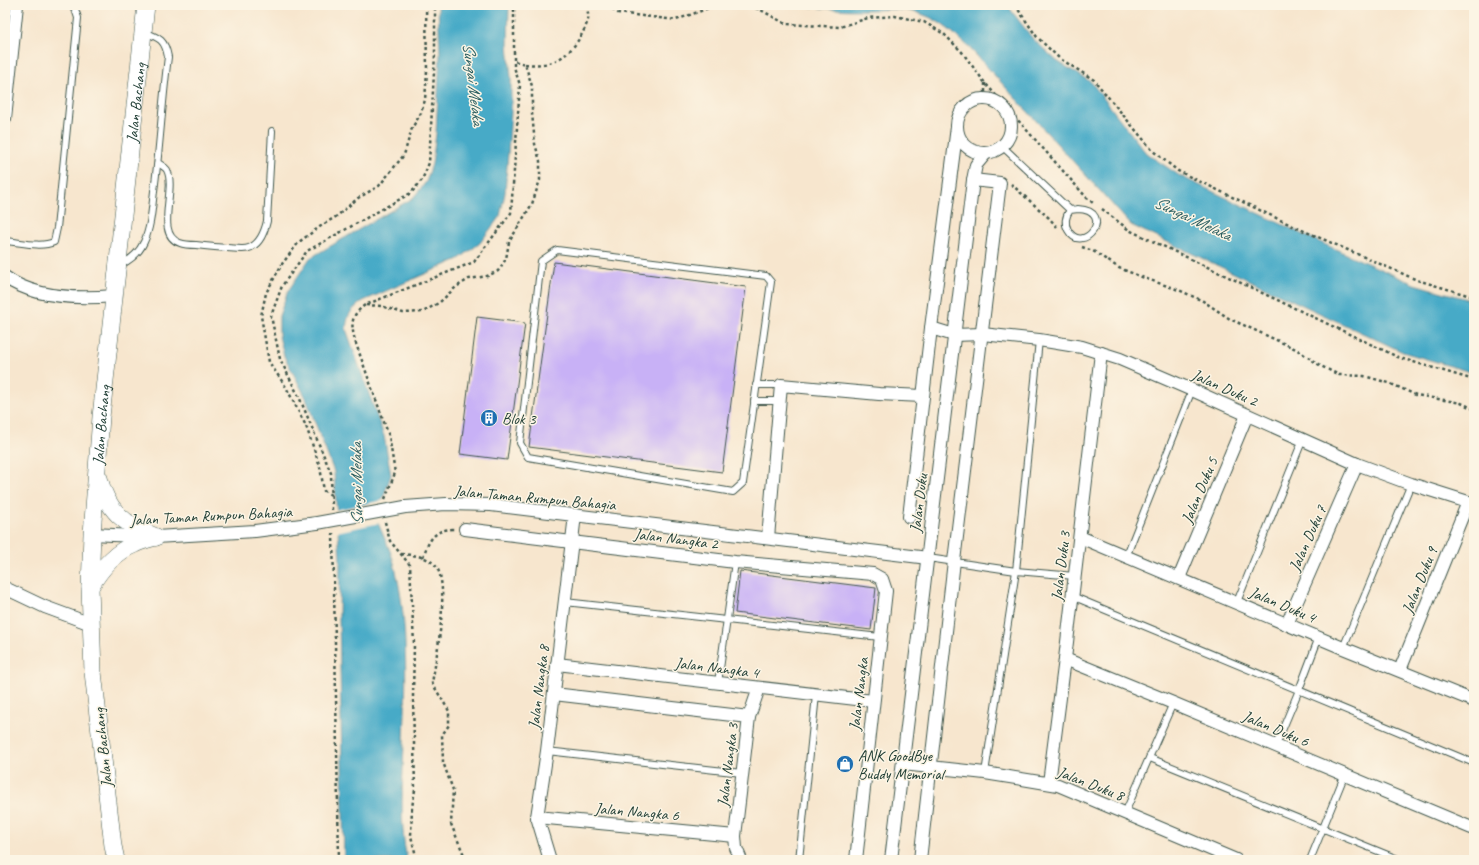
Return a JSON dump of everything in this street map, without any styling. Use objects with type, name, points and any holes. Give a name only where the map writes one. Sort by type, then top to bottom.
[{"type":"street","points":[[5,119],[17,5]]},
{"type":"street","name":"Jalan Bachang","points":[[114,855],[93,672],[90,588],[92,534],[101,417],[146,5]]},
{"type":"street","points":[[909,517],[931,328],[957,127],[960,114],[967,104],[976,100],[994,100],[1002,105],[1008,113],[1011,122],[1011,131],[1008,140],[995,151],[986,153],[978,153],[970,149],[958,136],[957,127]]},
{"type":"street","name":"Jalan Duku","points":[[891,860],[973,180],[976,165],[986,153]]},
{"type":"street","points":[[920,860],[954,561],[1000,183],[973,180]]},
{"type":"street","points":[[5,277],[22,285],[54,295],[90,298],[114,296]]},
{"type":"street","name":"Jalan Duku 2","points":[[931,328],[954,335],[982,334],[1039,340],[1082,347],[1120,359],[1357,464],[1411,484],[1471,502]]},
{"type":"street","name":"Jalan Duku 3","points":[[1049,783],[1080,537],[1101,353]]},
{"type":"street","points":[[768,538],[781,385],[879,394],[923,396]]},
{"type":"street","name":"Jalan Duku 5","points":[[1180,578],[1247,415]]},
{"type":"street","name":"Jalan Duku 7","points":[[1287,624],[1357,464]]},
{"type":"street","points":[[96,468],[101,488],[117,514],[128,524],[140,531],[156,537]]},
{"type":"street","name":"Jalan Duku 9","points":[[1400,670],[1471,502]]},
{"type":"street","name":"Jalan Taman Rumpun Bahagia","points":[[92,534],[156,537],[255,531],[317,523],[405,507],[446,504],[491,505],[928,558]]},
{"type":"street","name":"Jalan Nangka 8","points":[[550,860],[537,817],[547,751],[575,515]]},
{"type":"street","name":"Jalan Nangka 2","points":[[464,529],[735,562],[873,574],[882,580]]},
{"type":"street","points":[[90,588],[102,569],[120,553],[134,544],[156,537]]},
{"type":"street","name":"Jalan Duku 4","points":[[1080,537],[1343,648],[1474,701]]},
{"type":"street","name":"Jalan Nangka","points":[[856,860],[886,591],[882,580]]},
{"type":"street","points":[[5,588],[45,607],[91,624]]},
{"type":"street","name":"Jalan Duku 6","points":[[1065,659],[1276,745],[1474,829]]},
{"type":"street","name":"Jalan Nangka 4","points":[[557,664],[873,701]]},
{"type":"street","name":"Jalan Nangka 3","points":[[735,842],[749,717],[759,688]]},
{"type":"street","points":[[554,694],[749,717]]},
{"type":"street","name":"Jalan Duku 8","points":[[903,764],[931,766],[1058,784],[1236,860]]},
{"type":"street","name":"Jalan Nangka 6","points":[[537,817],[735,842]]},
{"type":"street","points":[[735,842],[741,860]]},
{"type":"lane","points":[[5,240],[42,245],[48,245],[54,242],[57,228],[78,18],[75,9],[70,5]]},
{"type":"lane","points":[[118,266],[137,254],[144,244],[148,231],[158,163],[168,57],[166,46],[158,38],[143,32]]},
{"type":"lane","points":[[158,163],[166,169],[170,179],[167,227],[170,236],[180,243],[245,250],[256,244],[264,234],[268,221],[272,131]]},
{"type":"lane","points":[[1002,146],[1070,210],[1084,209],[1094,215],[1096,222],[1095,229],[1091,235],[1084,238],[1077,238],[1071,235],[1065,222],[1066,216],[1070,210]]},
{"type":"lane","points":[[557,250],[766,276],[771,282],[756,385],[743,483],[733,492],[528,457],[520,443],[541,261],[557,250]]},
{"type":"lane","points":[[985,773],[1016,571],[1039,340]]},
{"type":"lane","points":[[756,385],[781,385]]},
{"type":"lane","points":[[1126,557],[1192,390]]},
{"type":"lane","points":[[754,400],[780,401]]},
{"type":"lane","points":[[1237,602],[1302,439]]},
{"type":"lane","points":[[1343,648],[1411,484]]},
{"type":"lane","points":[[928,558],[1016,571],[1074,576]]},
{"type":"lane","points":[[718,683],[735,562]]},
{"type":"lane","points":[[1072,596],[1474,762]]},
{"type":"lane","points":[[565,602],[880,637]]},
{"type":"lane","points":[[1276,745],[1300,690],[1319,637]]},
{"type":"lane","points":[[799,860],[816,695]]},
{"type":"lane","points":[[1125,813],[1174,703]]},
{"type":"lane","points":[[547,751],[742,773]]},
{"type":"lane","points":[[1150,758],[1400,860]]},
{"type":"lane","points":[[1310,860],[1345,774]]},
{"type":"path","points":[[331,495],[324,491],[320,467],[306,426],[286,387],[269,362],[261,316],[266,293],[282,264],[299,242],[337,216],[358,198],[379,186],[404,155],[412,128],[421,113],[425,100],[427,71],[426,5]]},
{"type":"path","points":[[332,510],[331,473],[300,399],[280,359],[271,316],[282,286],[307,251],[411,193],[422,180],[429,163],[435,54],[435,5]]},
{"type":"path","points":[[385,498],[395,473],[389,436],[355,342],[352,329],[354,317],[357,310],[365,304],[474,262],[511,213],[520,85],[514,67],[514,5]]},
{"type":"path","points":[[514,61],[524,64],[538,65],[556,61],[570,50],[580,39],[588,19],[587,5]]},
{"type":"path","points":[[608,5],[618,13],[676,20],[717,5]]},
{"type":"path","points":[[738,5],[759,9],[786,24],[840,27],[868,18],[895,16],[924,22],[944,34],[962,52],[985,83],[1087,198],[1129,230],[1400,358],[1474,380]]},
{"type":"path","points":[[1015,5],[1037,37],[1060,58],[1094,80],[1153,151],[1178,171],[1295,227],[1410,277],[1474,297]]},
{"type":"path","points":[[365,304],[381,306],[403,313],[423,312],[440,302],[456,287],[469,279],[487,276],[498,270],[506,259],[509,242],[532,204],[540,180],[540,161],[535,144],[532,112],[532,86],[524,64]]},
{"type":"path","points":[[985,83],[985,99]]},
{"type":"path","points":[[1007,180],[1049,218],[1060,232]]},
{"type":"path","points":[[1078,246],[1093,251],[1119,268],[1147,280],[1180,290],[1203,301],[1230,319],[1296,349],[1321,366],[1339,375],[1364,376],[1389,382],[1416,395],[1461,403],[1474,409]]},
{"type":"path","points":[[384,520],[390,541],[410,565],[414,644],[413,696],[416,790],[412,807],[410,836],[417,860]]},
{"type":"path","points":[[423,557],[429,540],[444,529],[464,529]]},
{"type":"path","points":[[333,537],[339,860]]},
{"type":"path","points":[[400,554],[423,557],[436,566],[442,582],[440,636],[432,683],[449,710],[449,725],[442,735],[443,762],[453,790],[451,824],[466,860]]},
{"type":"water","name":"Sungai Melaka","points":[[438,5],[509,5],[508,44],[511,78],[511,113],[505,193],[500,216],[480,243],[459,259],[363,301],[352,310],[348,319],[346,329],[384,436],[391,475],[376,518],[394,563],[399,585],[404,629],[406,674],[402,816],[407,860],[344,860],[339,617],[340,560],[334,472],[305,396],[284,356],[279,336],[279,316],[288,291],[310,258],[413,198],[426,182],[432,164],[436,134],[440,54]]},
{"type":"water","name":"Sungai Melaka","points":[[796,5],[1007,5],[1033,39],[1057,61],[1091,82],[1146,153],[1180,176],[1315,240],[1414,284],[1474,301],[1474,373],[1403,352],[1131,225],[967,45],[936,21],[917,12],[902,10],[846,10]]},
{"type":"pier","points":[[384,500],[378,518],[380,523],[336,532],[335,510]]},
{"type":"building","points":[[554,262],[746,287],[722,472],[529,447]]},
{"type":"building","name":"Blok 3","points":[[477,317],[525,323],[507,460],[460,454]]},
{"type":"building","points":[[740,571],[876,588],[871,630],[735,613]]},
{"type":"place","name":"Blok 3","points":[[489,418]]},
{"type":"place","name":"ANK GoodBye Buddy Memorial","points":[[845,764]]}]
